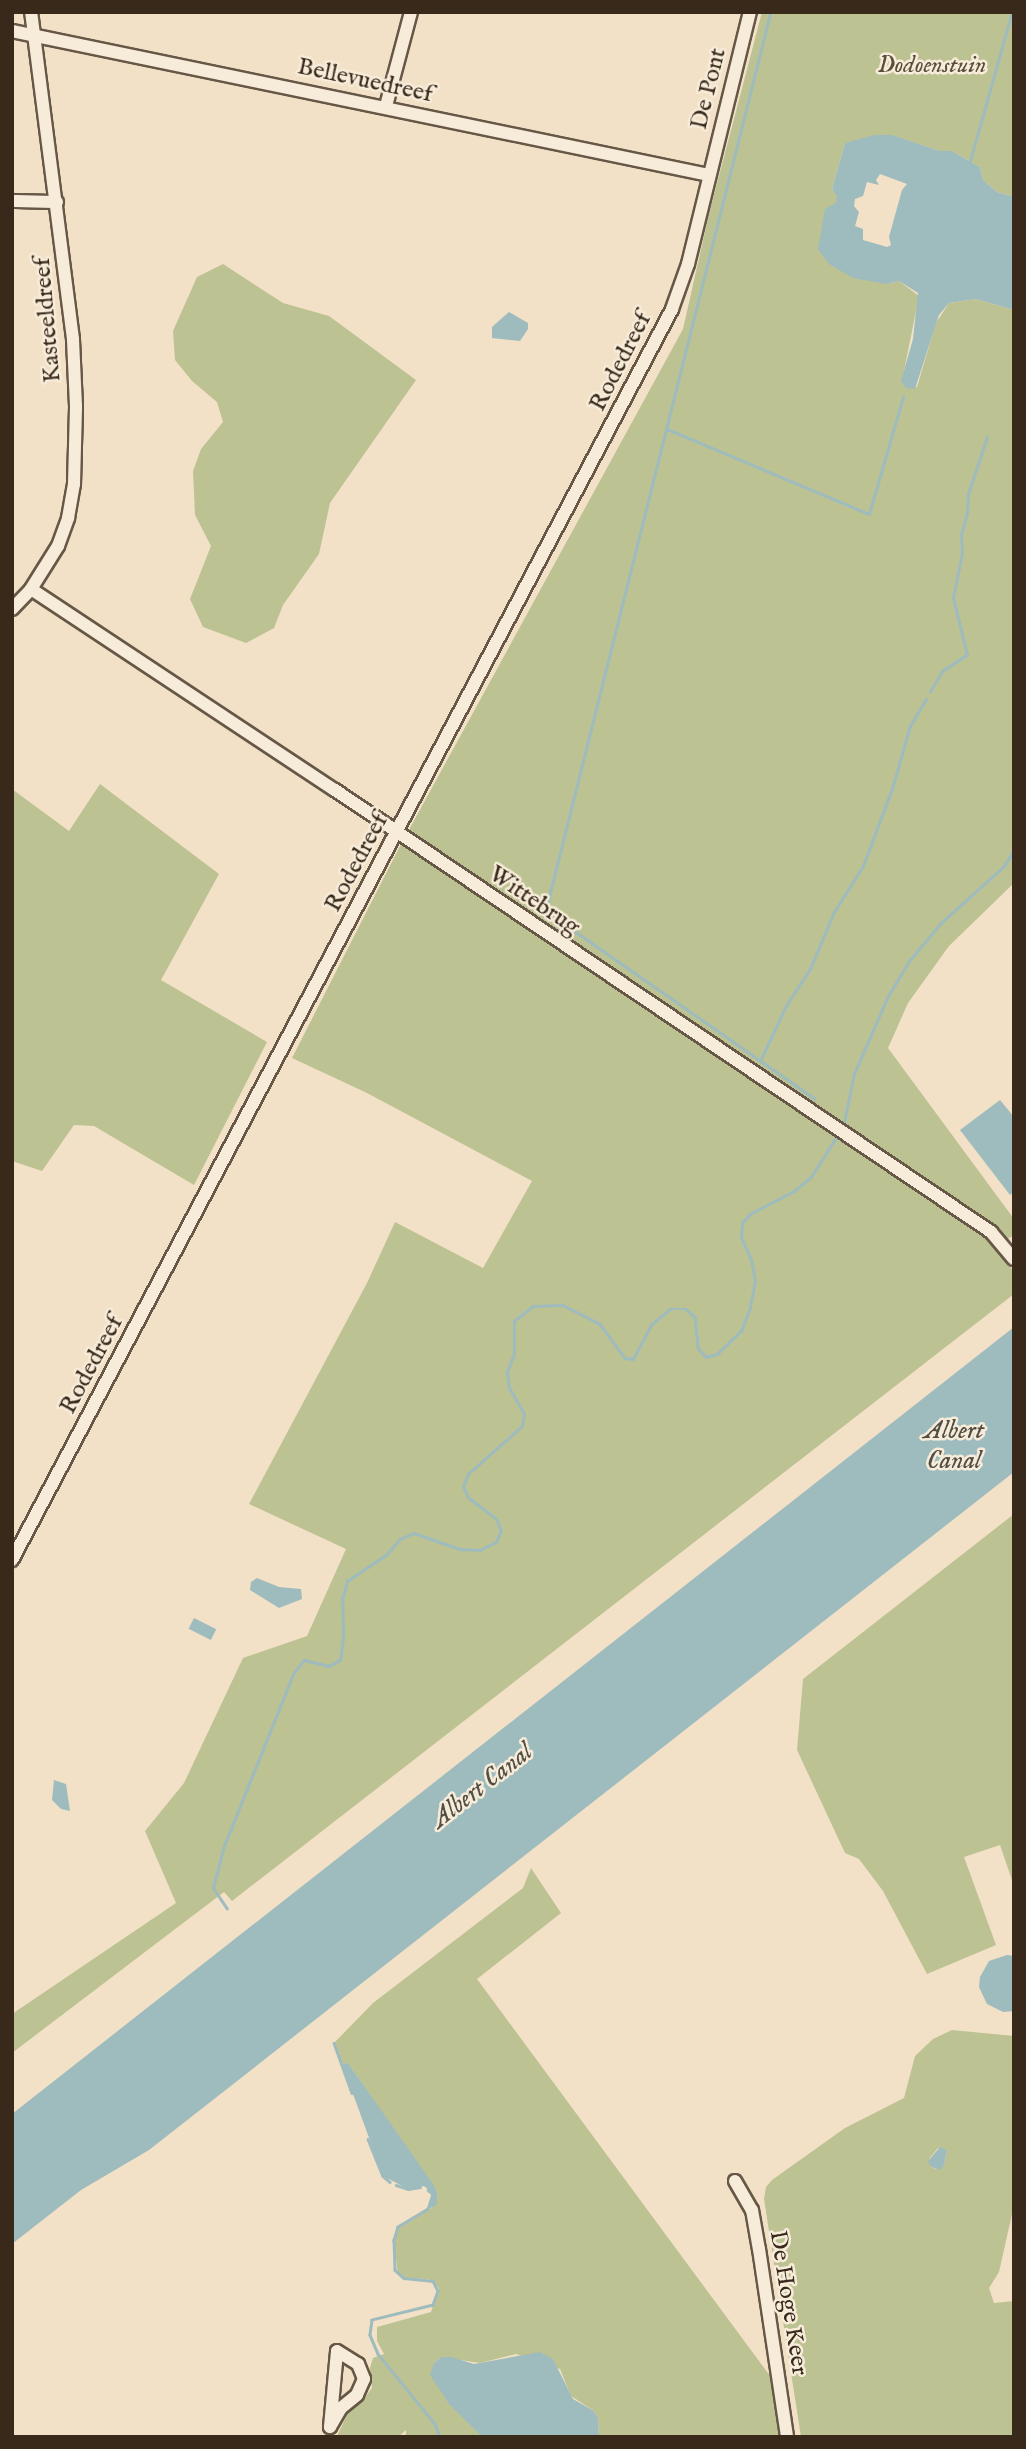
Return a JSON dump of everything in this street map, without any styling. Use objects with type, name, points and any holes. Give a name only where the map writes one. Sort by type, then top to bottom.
[{"type":"street","name":"Kasteeldreef","points":[[12,609],[31,589],[58,546],[68,518],[74,484],[73,339],[31,12]]},
{"type":"street","points":[[386,106],[411,12]]},
{"type":"street","name":"De Pont","points":[[709,175],[750,12]]},
{"type":"street","name":"Bellevuedreef","points":[[12,32],[386,106],[709,175]]},
{"type":"street","name":"Rodedreef","points":[[12,1559],[672,309],[688,264],[709,175]]},
{"type":"street","points":[[12,201],[57,202]]},
{"type":"street","name":"Wittebrug","points":[[31,589],[991,1232],[1011,1256]]},
{"type":"street","name":"De Hoge Keer","points":[[735,2181],[752,2210],[760,2249],[787,2437]]},
{"type":"street","points":[[337,2351],[358,2364],[365,2379],[357,2395],[341,2408],[328,2432],[337,2351]]},
{"type":"green space","name":"Dodoenstuin","points":[[762,12],[1014,12],[1014,197],[997,192],[983,180],[980,167],[952,151],[940,151],[891,135],[845,143],[832,189],[838,196],[836,204],[891,283],[899,281],[919,296],[902,381],[906,388],[917,387],[936,323],[949,303],[976,299],[1014,310],[1014,883],[949,946],[908,1003],[888,1048],[1014,1219],[1014,1235],[1006,1240],[851,1131],[846,1142],[986,1236],[1014,1272],[1014,1294],[232,1901],[224,1892],[12,2053],[12,2014],[176,1903],[145,1831],[184,1783],[243,1658],[307,1636],[346,1549],[249,1504],[367,1283],[395,1222],[483,1268],[532,1181],[367,1093],[292,1058],[399,848],[683,329],[709,214]]},
{"type":"green space","points":[[223,264],[283,303],[329,316],[416,380],[330,503],[319,554],[283,605],[274,628],[246,643],[203,627],[190,599],[211,546],[195,515],[193,471],[201,449],[223,422],[217,402],[192,381],[175,360],[173,331],[197,277]]},
{"type":"green space","points":[[100,784],[219,874],[161,980],[267,1042],[194,1185],[94,1126],[74,1125],[42,1171],[12,1161],[12,789],[69,831]]},
{"type":"green space","points":[[1014,1514],[1014,1886],[1000,1845],[964,1857],[996,1945],[927,1974],[883,1891],[859,1859],[845,1853],[797,1750],[803,1679]]},
{"type":"green space","points":[[531,1868],[561,1913],[477,1979],[773,2380],[781,2437],[599,2437],[598,2418],[594,2411],[571,2396],[560,2369],[516,2354],[480,2363],[441,2357],[434,2363],[449,2403],[482,2437],[406,2437],[406,2430],[398,2437],[337,2436],[350,2409],[363,2400],[372,2388],[370,2368],[373,2358],[384,2354],[377,2341],[377,2327],[431,2312],[439,2288],[428,2279],[404,2278],[398,2275],[394,2240],[398,2227],[433,2207],[437,2192],[348,2063],[342,2064],[334,2043],[373,2003],[523,1888]]},
{"type":"green space","points":[[952,2030],[1014,2036],[1014,2205],[999,2272],[989,2288],[994,2303],[1014,2301],[1014,2437],[801,2437],[764,2199],[766,2187],[845,2128],[904,2098],[915,2056],[933,2039]],"holes":[[[938,2148],[947,2150],[944,2165],[936,2169],[931,2167],[929,2159]]]},
{"type":"water","points":[[874,135],[892,135],[940,151],[952,151],[980,167],[983,180],[997,192],[1014,197],[1014,310],[976,299],[949,303],[939,315],[915,389],[906,388],[901,381],[913,339],[918,293],[899,281],[886,284],[853,278],[829,264],[818,249],[825,209],[836,203],[837,196],[832,189],[845,143]],"holes":[[[880,174],[907,184],[902,190],[889,237],[891,245],[887,247],[863,240],[863,229],[855,226],[859,212],[854,206],[855,199],[863,196],[867,182],[879,185],[876,180]]]},
{"type":"water","points":[[509,312],[528,323],[528,329],[520,341],[492,338],[492,327]]},
{"type":"water","points":[[1000,1100],[1014,1117],[1014,1192],[1010,1195],[960,1130]]},
{"type":"water","name":"Albert Canal","points":[[1014,1327],[1014,1472],[149,2150],[81,2190],[12,2244],[12,2114]]},
{"type":"water","points":[[257,1578],[279,1587],[301,1589],[302,1599],[279,1608],[250,1590],[251,1582]]},
{"type":"water","points":[[194,1618],[216,1629],[211,1640],[189,1629]]},
{"type":"water","points":[[54,1780],[66,1784],[70,1811],[61,1809],[52,1800]]},
{"type":"water","points":[[1007,1955],[1014,1956],[1014,2011],[1003,2012],[987,2004],[979,1987],[980,1977],[989,1961]]},
{"type":"water","points":[[348,2063],[433,2184],[437,2192],[437,2204],[433,2207],[428,2209],[433,2194],[424,2186],[408,2189],[383,2176],[342,2064]]},
{"type":"water","points":[[940,2147],[947,2150],[944,2165],[940,2170],[931,2167],[928,2161]]},
{"type":"water","points":[[540,2352],[553,2359],[573,2399],[594,2411],[598,2418],[599,2437],[482,2437],[449,2404],[430,2375],[434,2363],[441,2357],[474,2364]]},
{"type":"waterway","points":[[771,12],[546,911],[815,1099]]},
{"type":"waterway","points":[[970,161],[1012,12]]},
{"type":"waterway","points":[[667,429],[869,514],[903,397]]},
{"type":"waterway","points":[[930,692],[942,671],[967,655],[953,598],[962,553],[961,535],[967,513],[968,494],[987,437]]},
{"type":"waterway","points":[[760,1061],[787,1004],[810,969],[834,912],[863,866],[892,789],[910,726],[926,699]]},
{"type":"waterway","points":[[843,1127],[854,1074],[887,998],[909,961],[941,923],[1004,866],[1014,850]]},
{"type":"waterway","points":[[227,1909],[213,1888],[224,1846],[293,1674],[304,1660],[329,1666],[340,1660],[343,1638],[342,1599],[347,1581],[386,1555],[400,1539],[414,1533],[460,1549],[480,1550],[496,1542],[501,1531],[496,1519],[469,1499],[463,1487],[468,1474],[522,1426],[524,1414],[509,1388],[507,1372],[514,1354],[514,1321],[533,1306],[563,1305],[600,1324],[625,1358],[633,1359],[652,1324],[670,1309],[686,1309],[695,1317],[698,1348],[706,1357],[717,1354],[741,1331],[755,1282],[751,1260],[741,1238],[742,1223],[750,1214],[794,1191],[811,1177],[837,1136]]},
{"type":"waterway","points":[[334,2043],[352,2093]]},
{"type":"waterway","points":[[368,2139],[383,2176],[390,2182]]},
{"type":"waterway","points":[[396,2185],[408,2189],[420,2187]]},
{"type":"waterway","points":[[428,2190],[433,2194],[428,2209],[398,2227],[394,2240],[395,2270],[404,2278],[433,2281],[438,2291],[433,2305],[372,2320],[370,2335],[378,2354],[435,2424],[440,2437]]}]
